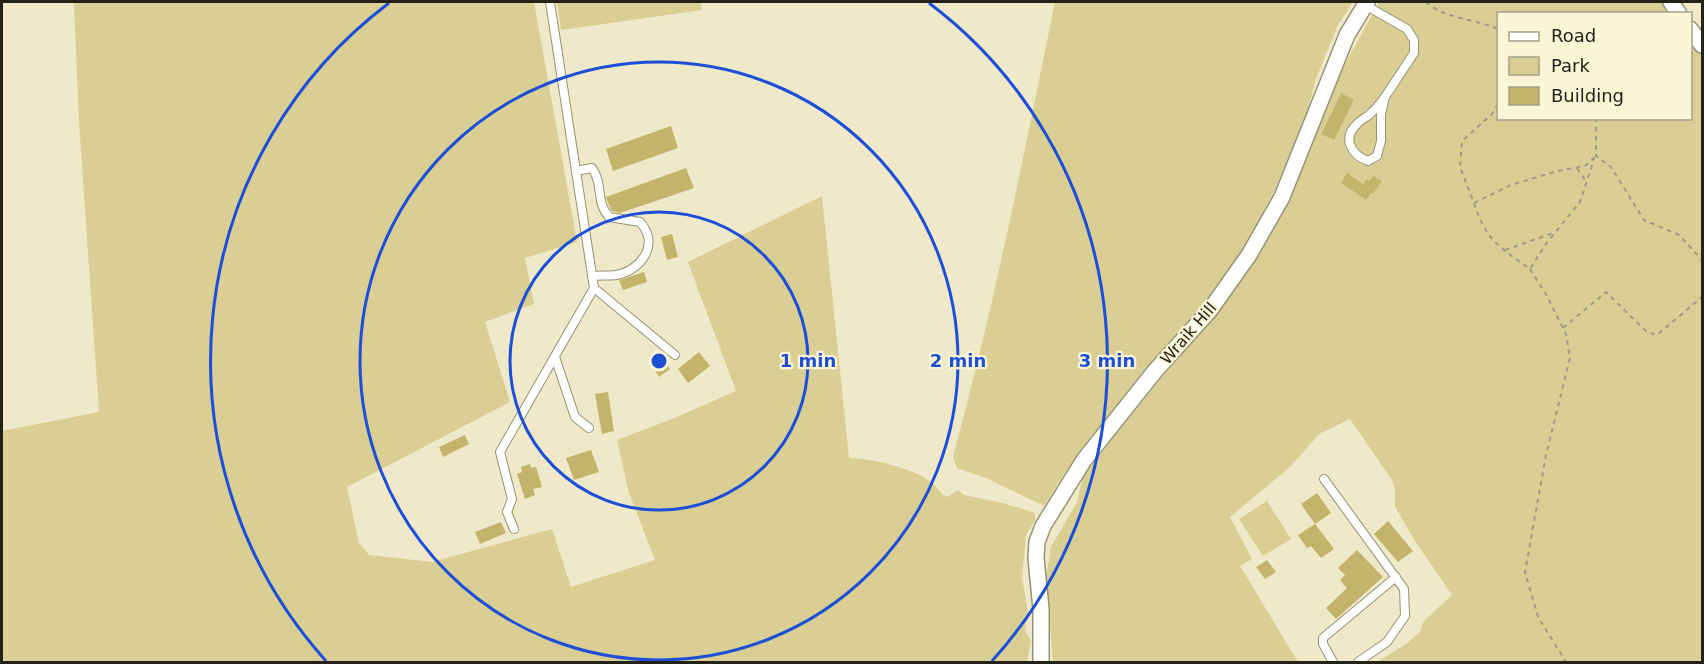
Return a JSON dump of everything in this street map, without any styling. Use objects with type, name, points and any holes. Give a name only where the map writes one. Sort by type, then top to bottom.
[{"type":"street","name":"Wraik Hill","points":[[1041,663],[1041,609],[1036,558],[1037,542],[1043,526],[1084,460],[1155,370],[1210,310],[1249,255],[1282,197],[1347,35],[1366,3]]},
{"type":"street","points":[[1692,31],[1702,45]]},
{"type":"lane","points":[[514,529],[507,512],[512,499],[500,452],[594,288],[550,2]]},
{"type":"lane","points":[[1366,3],[1407,29],[1414,40],[1414,53],[1385,97],[1372,113],[1353,129],[1350,137],[1351,150],[1357,157],[1368,161],[1377,156],[1382,141],[1381,114],[1385,97]]},
{"type":"lane","points":[[576,171],[592,168],[598,177],[603,210],[609,217],[640,222],[648,233],[649,246],[645,257],[638,265],[616,275],[592,276]]},
{"type":"lane","points":[[594,288],[675,355]]},
{"type":"lane","points":[[555,357],[575,417],[589,428]]},
{"type":"lane","points":[[1324,479],[1404,589],[1405,616],[1387,642],[1358,663]]},
{"type":"lane","points":[[1334,663],[1323,644],[1326,634],[1396,577]]},
{"type":"path","points":[[1426,2],[1432,7],[1457,17],[1497,28]]},
{"type":"path","points":[[1497,106],[1492,114],[1462,141],[1460,167],[1488,235],[1530,269],[1547,296],[1563,328],[1570,358],[1546,455],[1525,572],[1538,617],[1566,663]]},
{"type":"path","points":[[1474,203],[1511,184],[1585,166],[1596,156],[1596,120]]},
{"type":"path","points":[[1596,156],[1611,167],[1644,220],[1679,236],[1702,260]]},
{"type":"path","points":[[1530,269],[1545,245],[1580,202],[1593,159]]},
{"type":"path","points":[[1577,167],[1587,183]]},
{"type":"path","points":[[1504,250],[1556,232]]},
{"type":"path","points":[[1563,328],[1606,292],[1647,332],[1657,335],[1702,297]]},
{"type":"green space","points":[[74,2],[534,2],[577,242],[525,258],[534,304],[485,322],[510,402],[347,487],[359,543],[369,555],[432,562],[552,529],[571,587],[655,560],[629,493],[617,440],[736,391],[688,262],[822,196],[849,458],[881,462],[905,469],[926,479],[947,497],[958,490],[964,495],[1003,503],[1035,513],[1035,520],[1026,535],[1022,578],[1028,611],[1025,630],[1031,641],[1027,662],[2,662],[2,431],[99,412],[79,122]]},
{"type":"green space","points":[[557,2],[701,2],[702,10],[561,30]]},
{"type":"green space","points":[[1055,2],[1353,2],[1337,27],[1316,79],[1306,117],[1275,189],[1249,241],[1208,305],[1100,428],[1064,474],[1044,506],[986,478],[957,468],[953,457],[995,287]]},
{"type":"green space","points":[[1379,2],[1663,2],[1672,12],[1497,12],[1497,120],[1692,120],[1692,38],[1702,55],[1702,662],[1377,662],[1406,644],[1420,632],[1423,622],[1452,595],[1395,507],[1395,489],[1392,480],[1350,419],[1319,434],[1291,466],[1230,517],[1252,559],[1240,566],[1298,662],[1053,662],[1046,578],[1051,547],[1077,502],[1083,477],[1112,437],[1222,308],[1293,189],[1343,68]],"holes":[[[1341,94],[1354,100],[1333,140],[1321,133]],[[1347,174],[1363,184],[1373,176],[1381,182],[1366,200],[1341,183]]]},
{"type":"green space","points":[[1267,501],[1291,539],[1263,556],[1239,519]]},
{"type":"building","points":[[1341,93],[1354,100],[1334,140],[1321,134]]},
{"type":"building","points":[[671,126],[678,148],[613,171],[606,149]]},
{"type":"building","points":[[686,168],[694,188],[620,213],[610,208],[606,197]]},
{"type":"building","points":[[1347,173],[1363,184],[1373,176],[1382,181],[1366,200],[1341,183]]},
{"type":"building","points":[[672,234],[678,257],[667,260],[661,237]]},
{"type":"building","points":[[644,272],[647,282],[623,290],[619,280]]},
{"type":"building","points":[[699,352],[710,366],[688,383],[678,369]]},
{"type":"building","points":[[662,358],[670,369],[659,377],[652,366]]},
{"type":"building","points":[[608,392],[614,431],[602,434],[595,394]]},
{"type":"building","points":[[465,435],[469,444],[443,457],[439,447]]},
{"type":"building","points":[[591,450],[599,472],[574,480],[566,458]]},
{"type":"building","points":[[530,464],[531,468],[536,467],[542,487],[533,489],[535,495],[525,499],[517,474],[522,472],[521,467]]},
{"type":"building","points":[[1317,493],[1331,513],[1315,524],[1301,504]]},
{"type":"building","points":[[1388,521],[1413,551],[1398,562],[1374,534]]},
{"type":"building","points":[[501,522],[506,533],[480,544],[475,532]]},
{"type":"building","points":[[1315,524],[1334,549],[1321,558],[1311,546],[1307,548],[1298,535]]},
{"type":"building","points":[[1357,550],[1383,577],[1336,619],[1326,608],[1347,588],[1340,580],[1345,575],[1338,568]]},
{"type":"building","points":[[1267,560],[1276,572],[1265,579],[1256,567]]}]
